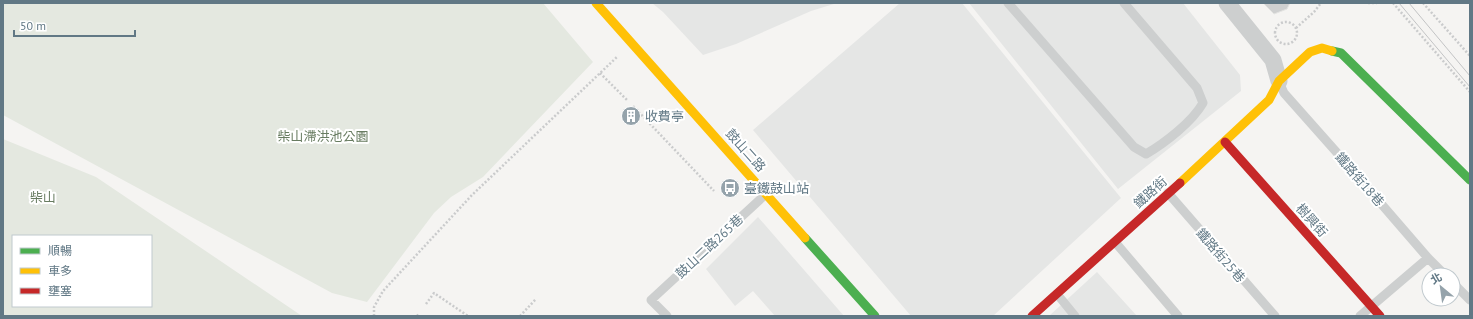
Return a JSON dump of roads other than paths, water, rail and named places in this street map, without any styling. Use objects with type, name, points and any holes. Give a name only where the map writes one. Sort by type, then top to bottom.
[{"type":"street","name":"鼓山二路","points":[[596,3],[767,193],[875,316]]},
{"type":"street","points":[[1227,3],[1273,60],[1279,81]]},
{"type":"street","name":"鐵路街","points":[[1032,316],[1225,142],[1269,100],[1279,81],[1310,52],[1322,48],[1341,54],[1470,180]]},
{"type":"street","name":"樹興街","points":[[1225,142],[1380,316]]},
{"type":"lane","points":[[1008,3],[1134,147],[1146,154],[1157,148],[1198,113],[1203,103],[1197,88],[1124,3]]},
{"type":"lane","name":"鐵路街18巷","points":[[1279,81],[1284,93],[1437,267]]},
{"type":"lane","name":"鼓山二路265巷","points":[[667,316],[652,300],[767,193]]},
{"type":"lane","name":"鐵路街25巷","points":[[1168,193],[1275,316]]},
{"type":"lane","points":[[1115,242],[1178,316]]},
{"type":"lane","points":[[1360,316],[1428,258]]},
{"type":"lane","points":[[1461,291],[1470,300]]},
{"type":"lane","points":[[1057,294],[1075,316]]},
{"type":"tram line","points":[[1399,3],[1470,87]]},
{"type":"tram line","points":[[1409,3],[1470,76]]},
{"type":"place","name":"收費亭","points":[[631,116]]},
{"type":"place","name":"臺鐵鼓山站","points":[[730,188]]},
{"type":"park label","name":"柴山滯洪池公園","points":[[323,136]]},
{"type":"park label","name":"柴山","points":[[43,197]]}]
